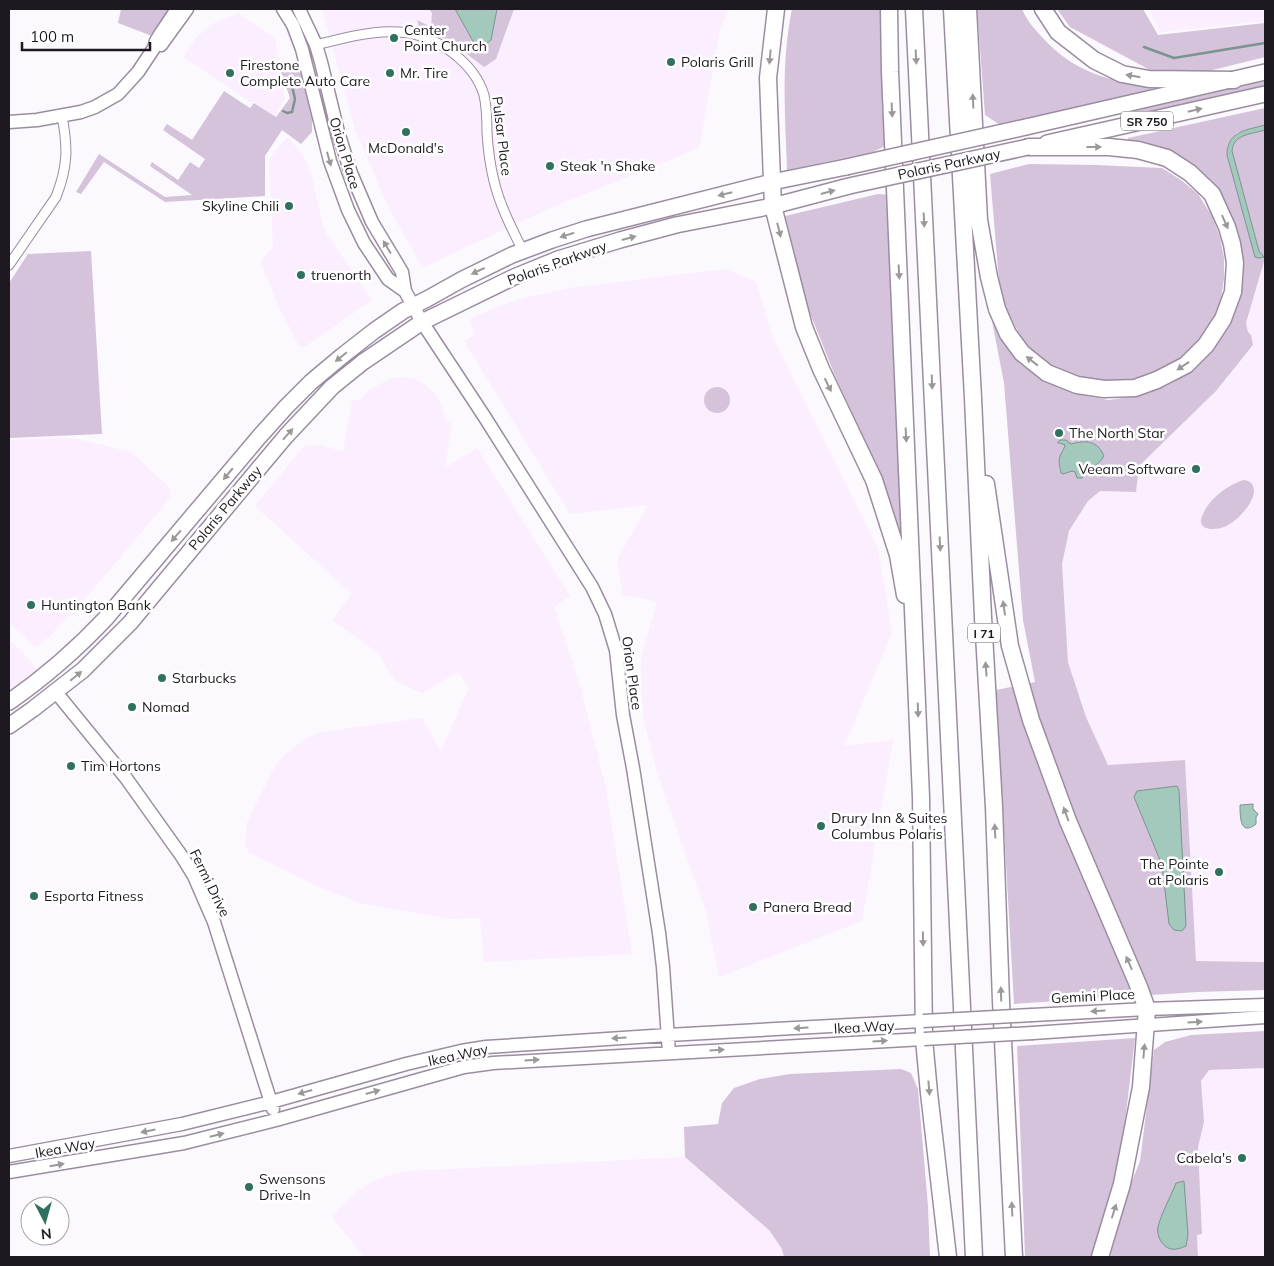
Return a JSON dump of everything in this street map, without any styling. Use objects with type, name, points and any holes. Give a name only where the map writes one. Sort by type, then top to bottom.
[{"type":"highway","points":[[776,9],[768,78],[773,206],[804,327],[821,369],[874,480],[898,555],[916,661]]},
{"type":"highway","points":[[889,9],[921,797],[924,1039],[948,1257]]},
{"type":"highway","points":[[914,9],[974,1257]]},
{"type":"highway","name":"I 71","points":[[952,9],[994,807],[1001,1001],[1014,1257]]},
{"type":"highway","points":[[968,9],[979,220],[997,309],[1008,334],[1022,353],[1047,373],[1078,386],[1104,389],[1135,388],[1157,380],[1186,365],[1206,345],[1223,319],[1233,292],[1234,263],[1232,244],[1227,227],[1212,194],[1190,173],[1166,158],[1138,150],[1109,147],[1028,148]]},
{"type":"highway","points":[[1043,9],[1058,32],[1094,60],[1122,74],[1149,79],[1234,80]]},
{"type":"highway","points":[[973,398],[1010,646],[1031,720],[1068,821],[1147,1008],[1141,1087],[1124,1174],[1100,1257]]},
{"type":"main road","points":[[9,122],[62,116],[95,107],[118,94],[138,72],[177,9]]},
{"type":"main road","points":[[154,48],[163,44],[187,9]]},
{"type":"main road","points":[[285,9],[300,25],[309,41],[316,45]]},
{"type":"main road","name":"Orion Place","points":[[285,9],[302,49],[330,161],[348,210],[364,243],[388,279],[405,291]]},
{"type":"main road","name":"Orion Place","points":[[299,9],[322,62],[346,162],[372,222],[402,272],[405,291],[422,322],[592,587],[605,614],[616,650],[622,708],[659,933],[669,1053]]},
{"type":"main road","name":"Polaris Parkway","points":[[9,702],[49,672],[86,639],[107,617],[259,437],[311,382],[374,331],[403,311],[461,280],[552,240],[586,229],[772,182],[1026,127],[1265,72]]},
{"type":"main road","name":"Polaris Parkway","points":[[9,726],[83,670],[130,623],[286,436],[332,388],[362,362],[422,322],[514,277],[558,259],[620,240],[676,226],[773,206],[850,186],[1265,94]]},
{"type":"main road","points":[[9,113],[36,112],[62,116]]},
{"type":"main road","name":"Fermi Drive","points":[[56,691],[126,778],[194,876],[214,922],[276,1120]]},
{"type":"main road","name":"Gemini Place","points":[[924,1021],[1147,1008],[1265,1005]]},
{"type":"main road","points":[[924,1039],[1265,1017]]},
{"type":"main road","name":"Ikea Way","points":[[9,1156],[182,1124],[271,1102],[406,1064],[469,1050],[668,1035],[924,1021]]},
{"type":"main road","name":"Ikea Way","points":[[9,1172],[184,1143],[276,1120],[464,1067],[492,1062],[924,1039]]},
{"type":"street","name":"Pulsar Place","points":[[316,45],[369,33],[408,32],[440,43],[461,59],[476,77],[484,96],[488,120],[488,145],[494,182],[523,252]]},
{"type":"street","points":[[9,265],[56,197],[61,185],[66,159],[62,116]]},
{"type":"shaded area","points":[[121,9],[173,9],[152,36],[118,23]]},
{"type":"shaded area","points":[[322,9],[728,9],[720,30],[699,148],[553,207],[422,268],[385,200],[355,129]]},
{"type":"shaded area","points":[[429,9],[455,9],[478,50],[491,40],[497,9],[514,9],[496,59],[484,67],[451,42],[420,28],[417,20],[431,27],[432,13]]},
{"type":"shaded area","points":[[455,9],[497,9],[491,40],[478,50]]},
{"type":"shaded area","points":[[792,9],[884,9],[891,138],[883,147],[873,152],[787,170],[785,69]]},
{"type":"shaded area","points":[[977,9],[1022,9],[1028,20],[1055,50],[1081,68],[1095,74],[1157,90],[1000,125],[985,115]]},
{"type":"shaded area","points":[[1057,9],[1143,9],[1158,35],[1265,23],[1265,57],[1209,71],[1150,70],[1070,27]]},
{"type":"shaded area","points":[[1149,9],[1265,9],[1265,21],[1160,32]]},
{"type":"shaded area","points":[[238,13],[275,38],[285,99],[275,116],[254,102],[250,102],[184,57],[195,39],[210,25]]},
{"type":"shaded area","points":[[293,68],[301,74],[312,115],[312,132],[301,144],[282,130],[265,156],[265,196],[165,202],[104,162],[81,194],[76,192],[99,154],[165,197],[192,195],[150,166],[152,162],[178,180],[190,162],[199,168],[205,159],[163,130],[167,124],[192,140],[224,91],[250,108],[254,103],[276,117],[290,98],[281,72]]},
{"type":"shaded area","points":[[1265,81],[1265,86],[1123,121],[1121,114]]},
{"type":"shaded area","points":[[1265,108],[1265,125],[1237,133],[1227,147],[1227,155],[1255,256],[1263,256],[1259,251],[1232,151],[1233,145],[1239,138],[1265,130],[1265,258],[1246,323],[1253,345],[1216,391],[1139,466],[1136,492],[1100,491],[1088,501],[1069,531],[1062,564],[1068,662],[1086,717],[1108,765],[1185,760],[1196,961],[1265,962],[1265,990],[1198,992],[1014,1004],[996,690],[1035,682],[1023,620],[1004,383],[992,321],[1020,364],[1046,382],[1075,394],[1109,400],[1130,397],[1167,386],[1192,371],[1210,353],[1222,336],[1239,300],[1241,270],[1212,188],[1128,143],[1128,138]]},
{"type":"shaded area","points":[[1265,125],[1265,130],[1239,138],[1233,145],[1232,151],[1259,251],[1264,257],[1259,258],[1255,257],[1227,155],[1230,141],[1234,136],[1245,130]]},
{"type":"shaded area","points":[[288,137],[303,155],[311,173],[324,230],[372,300],[303,348],[299,346],[276,301],[261,261],[273,247],[269,166],[271,156]]},
{"type":"shaded area","points":[[1029,164],[1162,168],[1198,194],[1212,216],[1220,237],[1224,258],[1224,278],[1221,300],[1212,325],[1200,342],[1182,359],[1156,373],[1136,380],[1113,383],[1087,381],[1058,370],[1040,358],[1025,343],[1007,313],[1000,294],[990,174]]},
{"type":"shaded area","points":[[878,194],[890,195],[904,549],[869,449],[836,378],[807,306],[785,216]]},
{"type":"shaded area","points":[[91,251],[102,434],[9,438],[9,283],[28,254]]},
{"type":"shaded area","points":[[1265,258],[1265,962],[1196,961],[1185,761],[1108,765],[1086,717],[1068,662],[1062,564],[1069,532],[1089,500],[1100,491],[1136,492],[1139,466],[1216,391],[1253,346],[1246,323]]},
{"type":"shaded area","points":[[726,269],[756,282],[774,340],[878,549],[892,633],[844,746],[893,740],[862,921],[719,977],[706,912],[657,772],[644,721],[641,658],[657,602],[639,597],[623,596],[617,560],[648,505],[570,514],[464,341],[475,334],[470,319],[494,308],[524,298],[569,288]]},
{"type":"shaded area","points":[[393,378],[415,379],[426,385],[441,404],[446,422],[452,423],[445,468],[477,448],[570,596],[554,607],[578,678],[606,789],[632,954],[484,962],[480,918],[451,919],[360,903],[323,889],[249,853],[245,845],[247,822],[274,768],[281,758],[306,738],[321,732],[422,718],[441,751],[469,688],[458,672],[422,693],[395,681],[378,653],[332,620],[352,594],[255,506],[304,446],[322,445],[343,452],[352,401],[362,399],[369,390]]},
{"type":"shaded area","points":[[717,387],[726,391],[730,400],[726,409],[717,413],[708,409],[704,400],[708,391]]},
{"type":"shaded area","points":[[77,439],[131,452],[169,487],[171,497],[92,591],[49,637],[35,647],[9,623],[9,440]]},
{"type":"shaded area","points":[[1060,440],[1066,440],[1071,444],[1090,442],[1098,447],[1104,456],[1082,478],[1077,478],[1075,472],[1072,471],[1063,474],[1061,473],[1059,460],[1065,445],[1058,443]]},
{"type":"shaded area","points":[[1244,480],[1252,485],[1254,493],[1251,502],[1243,513],[1224,527],[1210,529],[1203,526],[1201,519],[1210,503],[1226,489]]},
{"type":"shaded area","points":[[9,640],[22,651],[43,677],[9,702]]},
{"type":"shaded area","points":[[1177,786],[1179,790],[1186,926],[1182,931],[1174,930],[1169,924],[1162,865],[1134,797],[1137,791]]},
{"type":"shaded area","points":[[1253,804],[1253,809],[1258,814],[1256,824],[1247,828],[1242,824],[1240,805]]},
{"type":"shaded area","points":[[1265,1031],[1265,1068],[1209,1070],[1201,1081],[1204,1122],[1198,1147],[1202,1234],[1197,1235],[1198,1257],[1110,1257],[1128,1191],[1140,1161],[1154,1050],[1165,1042],[1191,1035]]},
{"type":"shaded area","points":[[1135,1038],[1120,1164],[1095,1257],[1025,1257],[1017,1046]]},
{"type":"shaded area","points":[[1265,1068],[1265,1257],[1198,1257],[1197,1234],[1202,1234],[1198,1147],[1204,1122],[1201,1081],[1209,1070]]},
{"type":"shaded area","points":[[901,1069],[911,1073],[918,1089],[928,1206],[930,1257],[784,1257],[782,1249],[769,1230],[685,1157],[684,1127],[718,1124],[722,1103],[734,1088],[760,1079],[790,1074]]},
{"type":"shaded area","points":[[685,1157],[769,1230],[782,1249],[784,1257],[364,1257],[331,1216],[359,1190],[373,1181],[409,1171]]},
{"type":"shaded area","points":[[1184,1181],[1188,1235],[1186,1246],[1171,1249],[1160,1240],[1158,1227],[1176,1183]]},
{"type":"waterway","points":[[1144,47],[1174,58],[1265,43]]},
{"type":"waterway","points":[[283,111],[287,113],[292,112],[295,99],[292,86]]},
{"type":"place","name":"Center Point Church","points":[[394,38]]},
{"type":"place","name":"Polaris Grill","points":[[671,62]]},
{"type":"place","name":"Firestone Complete Auto Care","points":[[230,73]]},
{"type":"place","name":"Mr. Tire","points":[[390,73]]},
{"type":"place","name":"McDonald's","points":[[406,132]]},
{"type":"place","name":"Steak 'n Shake","points":[[550,166]]},
{"type":"place","name":"Skyline Chili","points":[[289,206]]},
{"type":"place","name":"truenorth","points":[[301,275]]},
{"type":"place","name":"The North Star","points":[[1059,433]]},
{"type":"place","name":"Veeam Software","points":[[1196,469]]},
{"type":"place","name":"Huntington Bank","points":[[31,605]]},
{"type":"place","name":"Starbucks","points":[[162,678]]},
{"type":"place","name":"Nomad","points":[[132,707]]},
{"type":"place","name":"Tim Hortons","points":[[71,766]]},
{"type":"place","name":"Drury Inn & Suites Columbus Polaris","points":[[821,826]]},
{"type":"place","name":"The Pointe at Polaris","points":[[1219,872]]},
{"type":"place","name":"Esporta Fitness","points":[[34,896]]},
{"type":"place","name":"Panera Bread","points":[[753,907]]},
{"type":"place","name":"Cabela's","points":[[1242,1158]]},
{"type":"place","name":"Swensons Drive-In","points":[[249,1187]]}]
